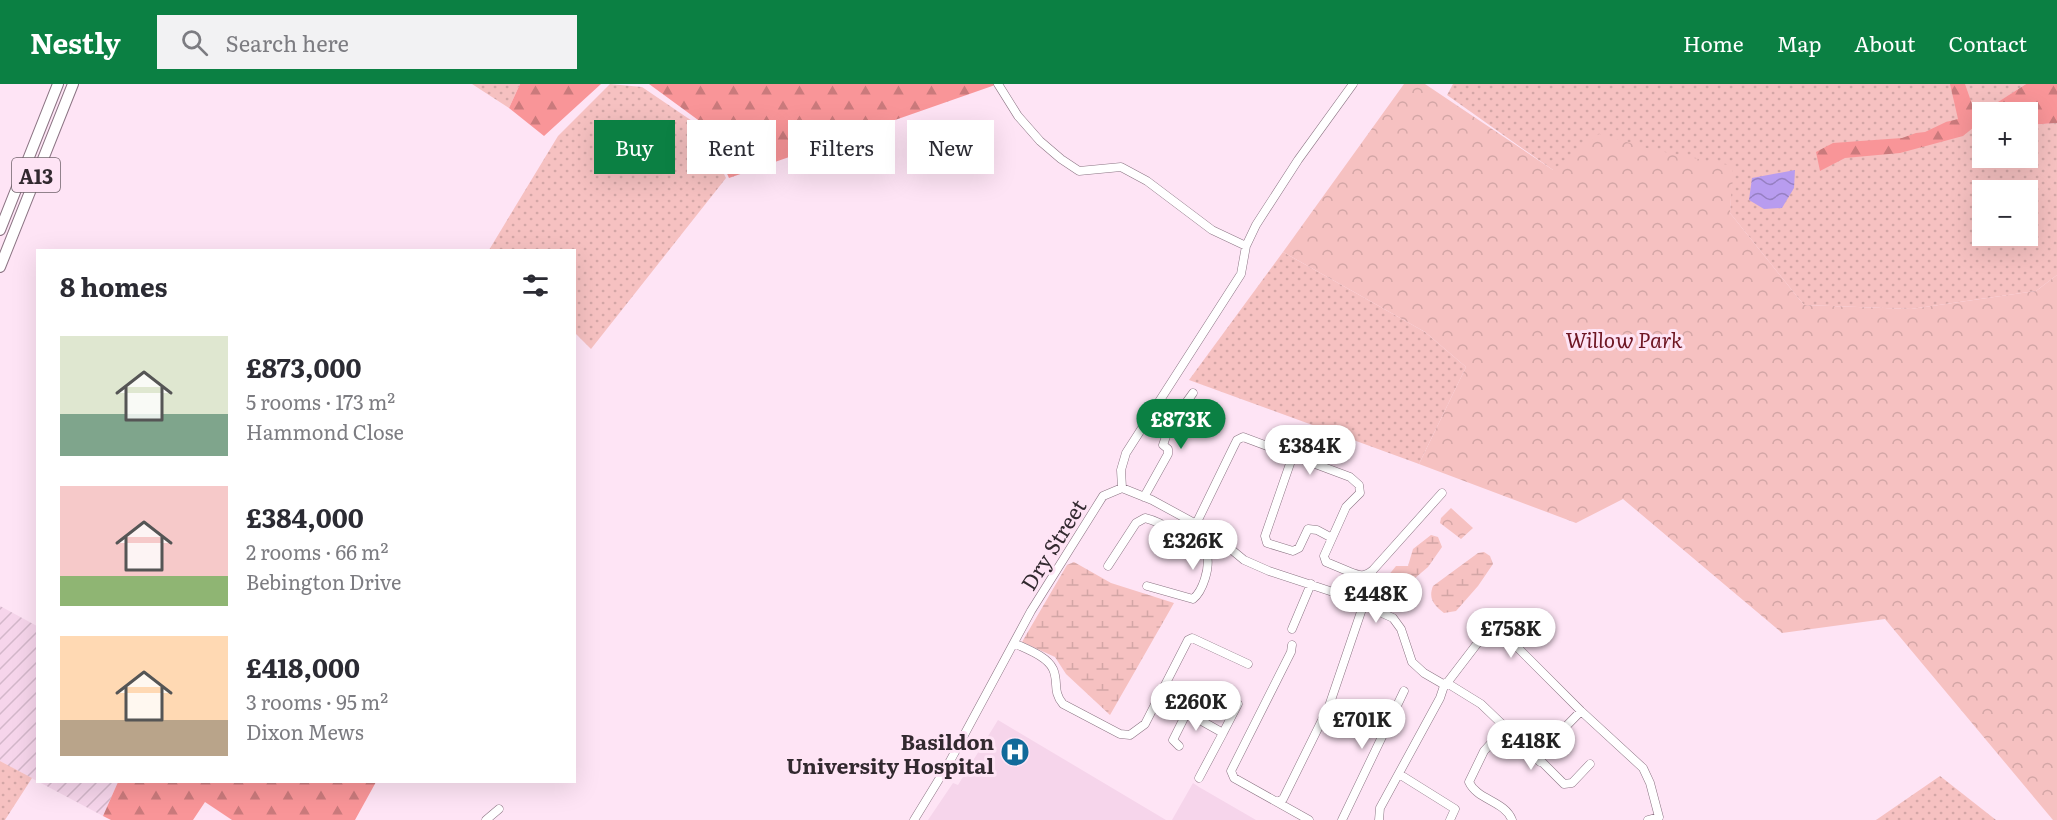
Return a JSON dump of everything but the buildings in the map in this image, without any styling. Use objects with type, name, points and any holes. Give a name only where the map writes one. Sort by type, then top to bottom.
[{"type":"highway","name":"A13","points":[[0,210],[58,84]]},
{"type":"highway","name":"A13","points":[[0,230],[58,84]]},
{"type":"highway","name":"A13","points":[[0,267],[73,84]]},
{"type":"street","points":[[998,84],[1018,116],[1040,141],[1079,171],[1121,167],[1147,181],[1212,230],[1246,246]]},
{"type":"street","points":[[1353,84],[1298,160],[1256,225],[1246,246],[1241,273],[1126,453],[1121,470],[1122,488],[1209,531],[1244,560],[1269,571],[1338,594],[1393,618],[1401,629],[1412,662],[1424,673],[1481,704],[1505,728],[1484,751],[1469,782],[1475,790],[1509,813],[1512,820]]},
{"type":"street","points":[[1144,497],[1167,454],[1168,449],[1164,445],[1170,425],[1181,413],[1193,393]]},
{"type":"street","points":[[1196,524],[1240,438],[1247,438],[1350,477],[1359,485],[1360,493],[1346,507],[1324,559],[1329,564],[1361,576],[1367,575],[1442,493]]},
{"type":"street","points":[[1293,456],[1265,536],[1267,543],[1293,551],[1299,548],[1308,530],[1317,530],[1332,538]]},
{"type":"street","name":"Dry Street","points":[[914,820],[949,763],[1031,611],[1103,496],[1122,488]]},
{"type":"street","points":[[1165,527],[1174,512]]},
{"type":"street","points":[[1108,566],[1139,521],[1149,519],[1207,555],[1208,566],[1199,594],[1193,599],[1147,586]]},
{"type":"street","points":[[1338,594],[1350,572]]},
{"type":"street","points":[[1292,629],[1311,584]]},
{"type":"street","points":[[1277,802],[1283,799],[1329,706],[1363,606]]},
{"type":"street","points":[[1379,820],[1380,808],[1446,683],[1486,632],[1495,628],[1500,630],[1581,711],[1636,761],[1647,775],[1659,818],[1648,820]]},
{"type":"street","points":[[1014,643],[1048,661],[1054,671],[1058,697],[1064,704],[1120,734],[1130,735],[1145,724],[1188,640],[1192,638],[1248,664]]},
{"type":"street","points":[[1292,645],[1291,652],[1231,771],[1234,778],[1309,820]]},
{"type":"street","points":[[1342,820],[1404,691]]},
{"type":"street","points":[[1159,697],[1223,733]]},
{"type":"street","points":[[1199,778],[1238,704]]},
{"type":"street","points":[[1540,762],[1541,752],[1581,711]]},
{"type":"street","points":[[1179,746],[1173,740],[1187,712]]},
{"type":"street","points":[[1515,736],[1564,784],[1573,781],[1590,764]]},
{"type":"street","points":[[1399,774],[1455,808],[1450,820]]},
{"type":"street","points":[[486,820],[499,809]]},
{"type":"shaded area","points":[[0,606],[36,625],[36,780],[0,761]]},
{"type":"shaded area","name":"Basildon University Hospital","points":[[998,720],[1166,820],[928,820],[953,783],[958,785]]},
{"type":"shaded area","points":[[41,783],[118,783],[103,816]]},
{"type":"shaded area","points":[[1193,783],[1199,787],[1256,820],[1172,820]]},
{"type":"green space","points":[[472,84],[520,84],[509,108]]},
{"type":"green space","points":[[520,84],[601,84],[544,136],[509,108]]},
{"type":"green space","points":[[610,84],[642,87],[691,120],[687,120],[687,174],[724,174],[726,178],[591,349],[576,334],[576,249],[490,249],[558,136]]},
{"type":"green space","points":[[649,84],[998,84],[895,120],[788,120],[788,157],[776,162],[776,120],[698,120]]},
{"type":"green space","name":"Willow Park","points":[[1404,84],[1425,84],[1553,170],[1599,134],[1650,149],[1733,166],[1730,213],[1804,305],[1911,309],[2036,291],[2057,275],[2057,820],[2053,820],[1885,619],[1782,633],[1623,499],[1576,523],[1419,464],[1466,367],[1425,332],[1283,252]]},
{"type":"green space","points":[[1453,84],[2026,84],[1998,102],[1972,102],[1972,168],[2038,168],[2038,124],[2057,123],[2057,275],[2036,291],[1911,309],[1804,305],[1730,213],[1732,166],[1553,170],[1447,95]]},
{"type":"green space","points":[[1950,84],[1965,84],[1972,104],[1972,129],[1963,136],[1900,153],[1845,158],[1820,171],[1816,152],[1833,143],[1902,138],[1958,119]]},
{"type":"green space","points":[[2026,84],[2057,84],[2057,123],[2038,124],[2038,102],[1998,102]]},
{"type":"green space","points":[[727,174],[740,174],[729,178]]},
{"type":"green space","points":[[1283,252],[1425,332],[1466,367],[1419,464],[1189,380]]},
{"type":"green space","points":[[1451,508],[1473,528],[1461,539],[1440,523],[1441,518]]},
{"type":"green space","points":[[1431,535],[1438,537],[1442,547],[1428,567],[1395,595],[1379,587],[1396,566],[1408,566],[1413,549]]},
{"type":"green space","points":[[1484,552],[1490,556],[1493,564],[1478,586],[1456,611],[1444,613],[1433,601],[1431,595],[1433,586],[1478,553]]},
{"type":"green space","points":[[1074,562],[1111,583],[1174,603],[1110,715],[1066,674],[1055,657],[1022,642],[1067,565]]},
{"type":"green space","points":[[0,761],[32,778],[5,820],[0,820]]},
{"type":"green space","points":[[1940,776],[1996,820],[1876,820]]},
{"type":"green space","points":[[118,783],[375,783],[355,820],[232,820],[205,802],[193,820],[111,820],[103,816]]},
{"type":"water","points":[[1795,170],[1794,188],[1782,208],[1764,209],[1749,200],[1752,178]]},
{"type":"place","name":"Basildon University Hospital","points":[[1015,752]]}]
